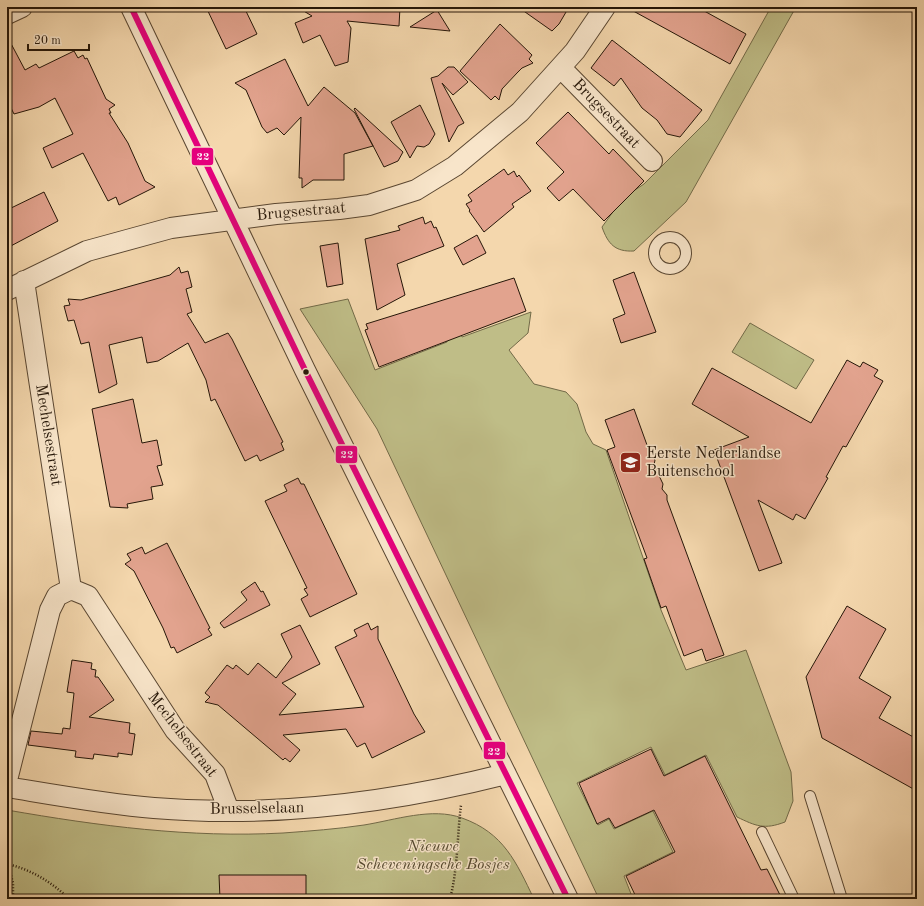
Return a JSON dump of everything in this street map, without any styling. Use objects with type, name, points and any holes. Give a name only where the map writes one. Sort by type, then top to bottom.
[{"type":"street","points":[[7,14],[22,7]]},
{"type":"street","points":[[131,7],[305,370],[568,899]]},
{"type":"street","name":"Brugsestraat","points":[[16,286],[76,256],[100,247],[172,228],[233,218],[339,209],[369,204],[416,190],[455,166],[488,141],[520,112],[561,68],[605,7]]},
{"type":"street","name":"Brugsestraat","points":[[561,68],[652,161]]},
{"type":"street","name":"Mechelsestraat","points":[[16,286],[71,589],[88,596],[175,730],[215,774],[229,811]]},
{"type":"street","points":[[7,780],[50,610],[57,596],[71,589]]},
{"type":"street","name":"Brusselselaan","points":[[7,787],[155,808],[229,811],[320,807],[464,785],[506,774]]},
{"type":"lane","points":[[810,796],[842,899]]},
{"type":"lane","points":[[762,832],[794,899]]},
{"type":"path","points":[[450,899],[456,878],[458,826],[464,785]]},
{"type":"path","points":[[7,863],[13,883],[13,899]]},
{"type":"path","points":[[7,863],[27,870],[47,882],[69,899]]},
{"type":"green space","points":[[771,7],[796,7],[686,202],[634,251],[622,250],[613,246],[602,227],[623,198],[644,184],[708,120]]},
{"type":"green space","points":[[348,299],[375,370],[447,342],[446,334],[459,329],[462,337],[531,312],[528,333],[509,350],[534,384],[566,392],[577,404],[586,432],[593,444],[606,450],[661,610],[686,670],[746,650],[791,772],[793,801],[785,822],[771,826],[760,826],[737,817],[706,755],[665,775],[651,747],[577,783],[598,825],[609,819],[614,829],[653,811],[673,852],[624,876],[633,899],[599,899],[377,429],[300,309]]},
{"type":"green space","points":[[750,323],[814,360],[796,389],[732,352]]},
{"type":"green space","name":"Nieuwe Scheveningsche Bosjes","points":[[7,810],[110,826],[214,834],[283,833],[334,829],[426,814],[450,815],[476,824],[498,840],[514,861],[534,899],[7,899]]},
{"type":"building","points":[[206,7],[244,7],[257,34],[226,49]]},
{"type":"building","points":[[297,7],[400,7],[399,26],[347,21],[351,28],[348,62],[335,66],[320,35],[303,43],[295,23],[312,16]]},
{"type":"building","points":[[518,7],[569,7],[559,24],[552,31]]},
{"type":"building","points":[[626,7],[697,7],[746,34],[730,64]]},
{"type":"building","points":[[437,10],[450,31],[410,27]]},
{"type":"building","points":[[500,24],[532,55],[529,59],[533,63],[522,68],[502,89],[499,100],[495,96],[491,100],[460,71]]},
{"type":"building","points":[[7,36],[25,70],[36,64],[39,68],[74,51],[78,58],[83,55],[85,59],[87,58],[106,99],[115,105],[109,109],[111,113],[109,113],[128,143],[145,181],[155,187],[119,205],[116,197],[108,201],[83,153],[52,168],[43,148],[73,134],[55,98],[39,107],[14,114],[7,100]]},
{"type":"building","points":[[612,40],[702,110],[680,137],[667,134],[657,120],[642,108],[621,78],[614,86],[591,68]]},
{"type":"building","points":[[285,59],[308,106],[324,87],[355,113],[373,146],[344,154],[344,180],[313,180],[302,188],[302,178],[299,178],[301,117],[284,135],[277,128],[267,133],[262,127],[246,90],[235,83]]},
{"type":"building","points":[[448,67],[454,67],[468,82],[453,95],[442,83],[464,123],[458,126],[449,142],[431,78],[438,76]]},
{"type":"building","points":[[420,105],[435,134],[429,144],[424,147],[417,146],[410,158],[391,122]]},
{"type":"building","points":[[355,108],[403,152],[398,161],[384,167],[354,109]]},
{"type":"building","points":[[568,112],[609,154],[613,149],[644,181],[604,221],[573,189],[559,201],[547,188],[564,172],[536,143]]},
{"type":"building","points":[[504,169],[508,175],[514,171],[517,177],[519,175],[531,191],[512,204],[514,207],[484,232],[469,211],[470,210],[466,204],[472,201],[468,195]]},
{"type":"building","points":[[44,192],[58,221],[7,248],[7,210]]},
{"type":"building","points":[[423,217],[425,224],[431,221],[434,228],[436,227],[444,246],[397,264],[405,295],[377,310],[365,239],[400,230],[398,226]]},
{"type":"building","points":[[477,235],[486,253],[463,265],[454,248]]},
{"type":"building","points":[[338,243],[343,284],[327,287],[320,246]]},
{"type":"building","points":[[179,267],[181,273],[188,271],[192,287],[186,289],[192,312],[187,314],[205,343],[228,333],[283,442],[281,443],[284,450],[260,461],[257,455],[245,461],[215,399],[211,401],[206,380],[188,343],[158,361],[147,363],[142,337],[109,345],[117,384],[99,393],[89,342],[81,344],[74,320],[68,321],[64,306],[70,305],[68,299],[81,300],[170,275]]},
{"type":"building","points":[[634,272],[656,332],[621,343],[613,319],[625,314],[613,280]]},
{"type":"building","points":[[514,278],[526,311],[379,367],[365,330],[368,329],[366,324]]},
{"type":"building","points":[[847,360],[860,367],[863,362],[878,370],[874,376],[883,381],[846,447],[843,446],[826,477],[828,478],[805,519],[796,514],[793,520],[758,500],[782,563],[759,571],[714,450],[749,437],[692,404],[712,368],[811,423]]},
{"type":"building","points":[[133,399],[142,443],[157,440],[162,465],[157,466],[163,485],[151,487],[153,499],[127,504],[128,508],[110,507],[92,409]]},
{"type":"building","points":[[634,409],[647,445],[650,448],[650,453],[655,460],[654,465],[663,484],[662,489],[667,495],[667,500],[724,655],[706,661],[702,649],[684,656],[666,606],[661,608],[644,559],[647,558],[607,450],[615,447],[605,420]]},
{"type":"building","points":[[298,478],[301,484],[304,484],[357,594],[310,617],[301,599],[308,595],[304,589],[307,588],[265,501],[287,491],[284,485]]},
{"type":"building","points":[[167,543],[210,628],[208,629],[212,635],[177,653],[174,647],[171,648],[163,628],[134,571],[125,564],[131,560],[127,554],[142,547],[145,554]]},
{"type":"building","points":[[255,582],[261,592],[263,591],[270,605],[224,628],[220,623],[247,600],[241,592]]},
{"type":"building","points":[[847,606],[886,629],[859,678],[891,697],[879,718],[917,739],[917,791],[822,738],[806,677]]},
{"type":"building","points":[[368,623],[371,630],[378,626],[378,639],[414,714],[425,732],[372,758],[365,743],[357,747],[346,729],[283,735],[300,750],[290,762],[285,758],[283,760],[218,705],[205,702],[210,697],[205,693],[227,665],[233,669],[236,665],[248,675],[258,663],[276,678],[292,657],[281,634],[300,625],[320,664],[282,683],[296,694],[279,715],[364,707],[335,647],[357,636],[354,630]]},
{"type":"building","points":[[72,660],[92,663],[91,669],[96,670],[95,677],[98,677],[114,700],[89,717],[130,723],[129,733],[135,734],[132,755],[118,753],[118,757],[94,754],[93,759],[75,757],[76,751],[28,745],[31,731],[62,734],[63,728],[70,729],[74,693],[67,692]]},
{"type":"building","points":[[651,749],[664,776],[705,756],[761,870],[767,869],[782,899],[637,899],[626,876],[675,852],[654,810],[615,828],[609,818],[597,824],[579,783]]},
{"type":"building","points":[[219,875],[306,875],[306,899],[220,899]]},
{"type":"transit line","name":"22","points":[[131,7],[305,370],[568,899]]},
{"type":"place","name":"Eerste Nederlandse Buitenschool","points":[[630,463]]}]
